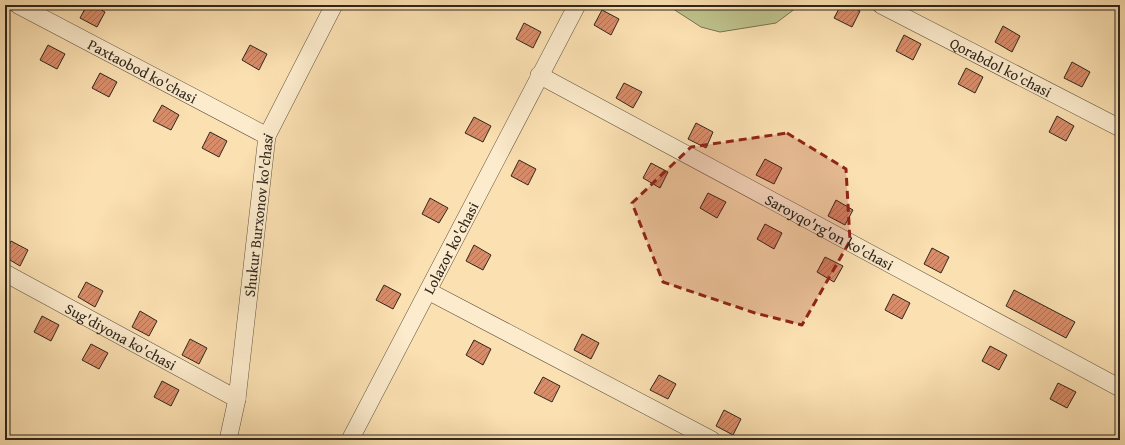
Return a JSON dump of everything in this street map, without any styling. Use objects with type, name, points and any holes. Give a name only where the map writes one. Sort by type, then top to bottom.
[{"type":"street","name":"Paxtaobod ko'chasi","points":[[18,5],[266,136]]},
{"type":"street","name":"Shukur Burxonov ko'chasi","points":[[228,440],[237,399],[266,136],[334,5]]},
{"type":"street","name":"Lolazor ko'chasi","points":[[577,5],[539,75],[428,291],[712,440]]},
{"type":"street","name":"Qorabdol ko'chasi","points":[[882,5],[1120,128]]},
{"type":"street","name":"Saroyqo'rg'on ko'chasi","points":[[539,75],[1120,388]]},
{"type":"street","name":"Sug'diyona ko'chasi","points":[[5,272],[237,399]]},
{"type":"street","points":[[350,440],[428,291]]},
{"type":"highlighted area","points":[[787,133],[846,169],[850,241],[802,325],[755,313],[663,282],[632,203],[691,147]]},
{"type":"green space","points":[[667,5],[800,5],[776,23],[720,32],[701,27]]},
{"type":"building","points":[[87,5],[93,5],[105,12],[97,27],[80,18]]},
{"type":"building","points":[[841,5],[848,5],[860,11],[852,27],[834,18]]},
{"type":"building","points":[[602,10],[619,19],[611,35],[594,25]]},
{"type":"building","points":[[524,23],[541,32],[533,48],[516,39]]},
{"type":"building","points":[[1003,26],[1020,36],[1012,52],[995,42]]},
{"type":"building","points":[[904,35],[921,44],[913,60],[896,51]]},
{"type":"building","points":[[48,45],[65,54],[57,69],[40,60]]},
{"type":"building","points":[[250,45],[267,54],[259,70],[242,60]]},
{"type":"building","points":[[1072,62],[1090,72],[1082,87],[1064,78]]},
{"type":"building","points":[[966,68],[983,77],[975,93],[958,84]]},
{"type":"building","points":[[100,73],[117,82],[109,97],[92,88]]},
{"type":"building","points":[[624,83],[642,92],[633,108],[616,98]]},
{"type":"building","points":[[162,105],[179,115],[171,130],[153,121]]},
{"type":"building","points":[[1057,116],[1074,126],[1066,141],[1049,132]]},
{"type":"building","points":[[474,117],[491,126],[483,142],[465,133]]},
{"type":"building","points":[[696,123],[713,132],[706,148],[688,139]]},
{"type":"building","points":[[210,132],[227,141],[219,157],[202,148]]},
{"type":"building","points":[[765,159],[782,168],[774,184],[756,175]]},
{"type":"building","points":[[519,160],[536,169],[528,185],[511,176]]},
{"type":"building","points":[[651,163],[668,172],[660,188],[643,178]]},
{"type":"building","points":[[708,193],[726,202],[717,218],[700,208]]},
{"type":"building","points":[[430,198],[448,208],[439,223],[422,214]]},
{"type":"building","points":[[836,200],[853,210],[845,225],[828,216]]},
{"type":"building","points":[[765,224],[782,233],[774,249],[757,239]]},
{"type":"building","points":[[11,241],[28,250],[20,266],[5,257],[5,253]]},
{"type":"building","points":[[474,245],[491,255],[483,270],[466,261]]},
{"type":"building","points":[[932,248],[949,257],[941,273],[924,264]]},
{"type":"building","points":[[825,257],[843,266],[834,282],[817,272]]},
{"type":"building","points":[[86,282],[103,291],[95,307],[78,297]]},
{"type":"building","points":[[384,285],[401,294],[393,309],[376,300]]},
{"type":"building","points":[[1014,290],[1075,322],[1066,338],[1006,306]]},
{"type":"building","points":[[893,294],[910,303],[902,319],[885,310]]},
{"type":"building","points":[[140,311],[157,321],[149,336],[132,327]]},
{"type":"building","points":[[42,316],[59,325],[51,341],[34,332]]},
{"type":"building","points":[[582,334],[599,343],[591,359],[574,350]]},
{"type":"building","points":[[190,339],[207,348],[199,364],[182,355]]},
{"type":"building","points":[[474,340],[491,349],[483,365],[466,355]]},
{"type":"building","points":[[91,344],[108,353],[99,369],[82,360]]},
{"type":"building","points":[[990,346],[1007,355],[999,370],[982,361]]},
{"type":"building","points":[[659,375],[676,384],[668,399],[650,390]]},
{"type":"building","points":[[543,377],[560,386],[552,402],[534,393]]},
{"type":"building","points":[[162,381],[179,390],[171,406],[154,397]]},
{"type":"building","points":[[1058,383],[1076,392],[1067,408],[1050,399]]},
{"type":"building","points":[[724,410],[741,419],[733,435],[716,426]]}]
